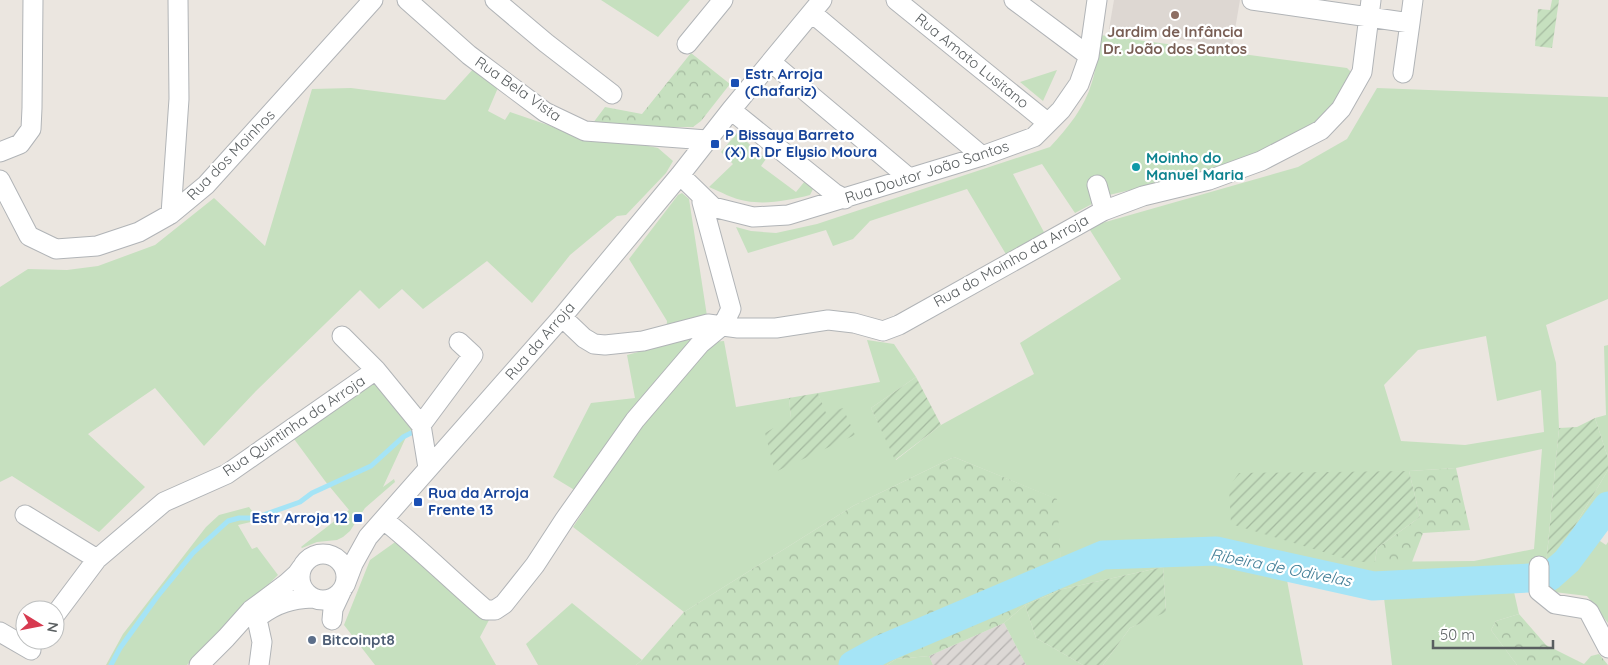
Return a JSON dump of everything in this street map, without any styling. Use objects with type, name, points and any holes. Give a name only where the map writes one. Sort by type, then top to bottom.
[{"type":"street","points":[[0,152],[20,144],[31,128],[33,0]]},
{"type":"street","points":[[171,214],[180,99],[178,0]]},
{"type":"street","name":"Rua dos Moinhos","points":[[0,180],[29,236],[56,249],[97,246],[139,232],[171,214],[206,185],[373,0]]},
{"type":"street","name":"Rua Bela Vista","points":[[407,0],[469,55],[545,112],[568,123],[585,130],[707,140]]},
{"type":"street","points":[[495,0],[546,43],[612,94]]},
{"type":"street","points":[[687,44],[723,0]]},
{"type":"street","name":"Rua Amato Lusitano","points":[[896,0],[1048,123]]},
{"type":"street","points":[[1014,0],[1089,56]]},
{"type":"street","name":"Rua Doutor João Santos","points":[[680,175],[713,208],[753,217],[788,215],[982,156],[1034,136],[1061,110],[1080,84],[1089,56],[1098,0]]},
{"type":"street","points":[[1252,0],[1370,9],[1410,23]]},
{"type":"street","points":[[1403,73],[1413,0]]},
{"type":"street","points":[[817,6],[982,156]]},
{"type":"street","name":"Rua da Arroja","points":[[316,599],[325,605],[332,620],[333,609],[353,564],[368,538],[562,317],[817,6]]},
{"type":"street","name":"Rua do Moinho da Arroja","points":[[562,317],[584,338],[594,344],[605,345],[643,341],[708,324],[738,328],[776,328],[828,320],[854,323],[882,331],[899,325],[1063,231],[1104,210],[1142,196],[1209,180],[1261,161],[1321,130],[1341,108],[1362,72],[1370,9]]},
{"type":"street","points":[[771,62],[909,178]]},
{"type":"street","points":[[731,110],[834,193],[845,199]]},
{"type":"street","points":[[1096,185],[1104,210]]},
{"type":"street","points":[[384,520],[422,551],[438,569],[486,610],[495,610],[504,604],[535,565],[635,420],[700,344],[722,326],[731,309],[702,202],[703,198]]},
{"type":"street","points":[[342,336],[376,370],[420,425],[428,468]]},
{"type":"street","points":[[420,425],[473,355],[459,342]]},
{"type":"street","name":"Rua Quintinha da Arroja","points":[[65,602],[97,559],[164,502],[227,474],[376,370]]},
{"type":"street","points":[[25,515],[97,559]]},
{"type":"street","name":"Rua da Arroja","points":[[323,554],[339,550],[368,538]]},
{"type":"street","points":[[199,665],[251,610],[298,574],[310,558],[323,554],[336,557],[341,562],[345,569],[346,577],[343,588],[335,597],[328,600],[316,599],[282,602],[226,638]]},
{"type":"street","points":[[1540,566],[1539,591],[1555,604],[1585,609],[1589,612],[1608,648]]},
{"type":"street","points":[[302,567],[300,573],[302,586],[306,593],[316,599]]},
{"type":"street","points":[[257,619],[262,642],[260,665]]},
{"type":"street","points":[[0,632],[30,652]]},
{"type":"shaded area","name":"Jardim de Infância Dr. João dos Santos","points":[[1114,0],[1240,0],[1232,47],[1109,29]]},
{"type":"shaded area","points":[[1004,623],[1026,665],[933,665],[929,656]]},
{"type":"green space","points":[[601,0],[690,0],[658,37]]},
{"type":"green space","points":[[1552,0],[1559,0],[1552,48],[1535,46],[1538,9],[1550,10]]},
{"type":"green space","points":[[1100,35],[1347,68],[1351,72],[1329,117],[1271,153],[1220,169],[1109,195],[1075,213],[1042,164],[1013,174],[1045,234],[1007,256],[967,189],[870,221],[853,239],[833,246],[826,230],[748,253],[736,227],[751,231],[776,233],[817,224],[1050,147],[1075,117],[1085,100],[1095,70]]},
{"type":"green space","points":[[691,53],[730,84],[701,121],[693,127],[590,127],[605,107],[642,114]]},
{"type":"green space","points":[[475,67],[500,83],[488,111],[505,120],[510,112],[583,140],[639,144],[658,148],[673,161],[666,173],[626,215],[617,216],[570,255],[532,303],[487,261],[423,309],[402,289],[379,309],[360,290],[256,391],[204,446],[155,388],[88,434],[145,487],[99,532],[12,476],[0,482],[0,287],[28,269],[67,270],[98,266],[155,245],[214,198],[265,246],[312,89],[351,88],[445,100]]},
{"type":"green space","points":[[1057,70],[1043,101],[1020,82]]},
{"type":"green space","points":[[1377,88],[1608,97],[1608,299],[1546,325],[1556,363],[1559,428],[1546,565],[1554,561],[1608,470],[1608,518],[1594,537],[1606,545],[1608,542],[1608,623],[1587,596],[1546,591],[1514,592],[1519,614],[1496,621],[1491,630],[1517,665],[1392,665],[1384,598],[1286,575],[1303,665],[1103,665],[1130,628],[1166,611],[1163,567],[1063,589],[1056,499],[954,457],[853,506],[684,612],[573,527],[591,500],[553,477],[591,403],[635,398],[627,355],[665,345],[667,321],[629,259],[678,195],[682,193],[689,199],[711,342],[724,341],[736,407],[789,398],[791,418],[825,413],[818,393],[880,382],[867,340],[894,344],[916,377],[871,408],[896,460],[941,425],[1034,374],[1020,343],[1121,279],[1088,227],[1298,167],[1347,139]],"holes":[[[1486,336],[1497,401],[1541,390],[1544,432],[1465,445],[1401,441],[1384,385],[1418,350]],[[1542,449],[1534,549],[1474,561],[1356,562],[1394,472],[1456,468]]]},
{"type":"green space","points":[[737,133],[766,159],[761,166],[796,192],[805,181],[814,187],[810,195],[795,199],[754,202],[736,199],[709,187],[733,164],[721,152]]},
{"type":"green space","points":[[1608,345],[1608,458],[1595,418],[1606,415],[1604,346]]},
{"type":"green space","points":[[916,377],[941,425],[895,460],[871,408]]},
{"type":"green space","points":[[376,382],[415,425],[407,435],[383,487],[394,479],[395,482],[365,508],[350,531],[343,537],[337,540],[317,542],[302,548],[349,510],[294,439]]},
{"type":"green space","points":[[818,393],[826,413],[843,408],[855,435],[775,472],[765,433],[791,418],[789,398]]},
{"type":"green space","points":[[1595,418],[1608,458],[1608,470],[1554,561],[1546,566],[1559,428],[1577,427]]},
{"type":"green space","points":[[954,457],[1057,499],[1063,589],[1025,605],[1004,623],[929,656],[896,659],[887,665],[636,665],[684,612],[853,506]]},
{"type":"green space","points":[[1456,468],[1470,530],[1423,533],[1412,562],[1375,562],[1377,548],[1420,517],[1409,471]]},
{"type":"green space","points":[[1409,471],[1420,517],[1377,548],[1375,562],[1356,562],[1231,524],[1229,487],[1239,473]]},
{"type":"green space","points":[[249,507],[259,520],[238,525],[252,549],[257,547],[278,575],[187,665],[106,665],[123,634],[206,527],[219,515]]},
{"type":"green space","points":[[398,540],[489,620],[480,637],[496,665],[375,665],[344,625],[370,560]]},
{"type":"green space","points":[[1163,567],[1166,612],[1130,628],[1103,665],[1083,665],[1036,638],[1025,605],[1063,589]]},
{"type":"green space","points":[[572,603],[642,660],[636,665],[538,665],[526,644]]},
{"type":"green space","points":[[1025,605],[1036,638],[1083,665],[1026,665],[1004,623]]},
{"type":"green space","points":[[1519,614],[1546,645],[1584,664],[1591,656],[1599,654],[1608,665],[1517,665],[1491,630],[1496,621]]},
{"type":"green space","points":[[929,656],[933,665],[887,665],[896,659]]},
{"type":"waterway","points":[[111,665],[120,648],[157,597],[193,553],[228,521],[239,518],[255,518],[300,502],[312,493],[371,466],[403,437],[411,433]]},
{"type":"waterway","name":"Ribeira de Odivelas","points":[[853,665],[882,649],[1103,555],[1216,551],[1373,586],[1549,577],[1567,561],[1608,506]]},
{"type":"place","name":"Jardim de Infância Dr. João dos Santos","points":[[1175,15]]},
{"type":"place","name":"Estr Arroja (Chafariz)","points":[[735,83]]},
{"type":"place","name":"P Bissaya Barreto (X) R Dr Elysio Moura","points":[[715,144]]},
{"type":"place","name":"Moinho do Manuel Maria","points":[[1136,167]]},
{"type":"place","name":"Rua da Arroja Frente 13","points":[[418,502]]},
{"type":"place","name":"Estr Arroja 12","points":[[358,518]]},
{"type":"place","name":"Bitcoinpt8","points":[[312,640]]}]
